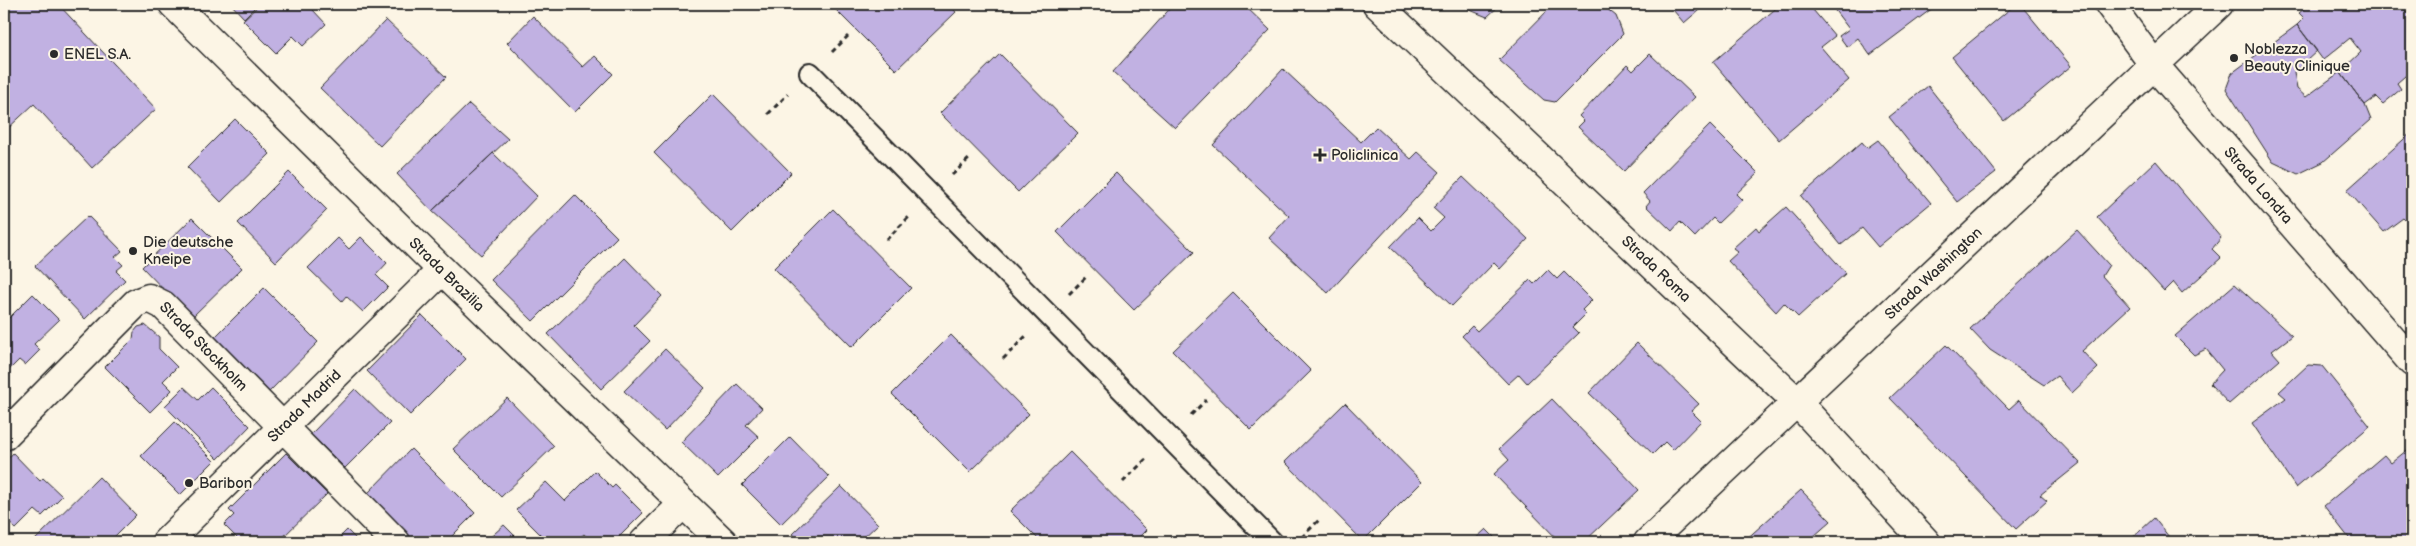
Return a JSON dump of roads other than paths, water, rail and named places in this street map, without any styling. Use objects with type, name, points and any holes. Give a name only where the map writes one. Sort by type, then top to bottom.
[{"type":"street","name":"Strada Brazilia","points":[[173,4],[442,270],[723,542]]},
{"type":"street","name":"Strada Roma","points":[[1377,4],[1797,402],[1926,542]]},
{"type":"street","name":"Strada Londra","points":[[2109,4],[2154,66],[2412,362]]},
{"type":"street","name":"Strada Washington","points":[[1648,542],[2219,4]]},
{"type":"street","name":"Strada Madrid","points":[[166,542],[442,270]]},
{"type":"street","name":"Strada Stockholm","points":[[4,436],[136,303],[149,298],[163,305],[396,542]]},
{"type":"street","points":[[644,542],[683,504]]},
{"type":"lane","points":[[810,73],[1272,542]]},
{"type":"place","name":"ENEL S.A.","points":[[54,54]]},
{"type":"place","name":"Noblezza Beauty Clinique","points":[[2234,58]]},
{"type":"place","name":"Policlinica","points":[[1320,155]]},
{"type":"place","name":"Die deutsche Kneipe","points":[[133,251]]},
{"type":"place","name":"Baribon","points":[[189,483]]}]
